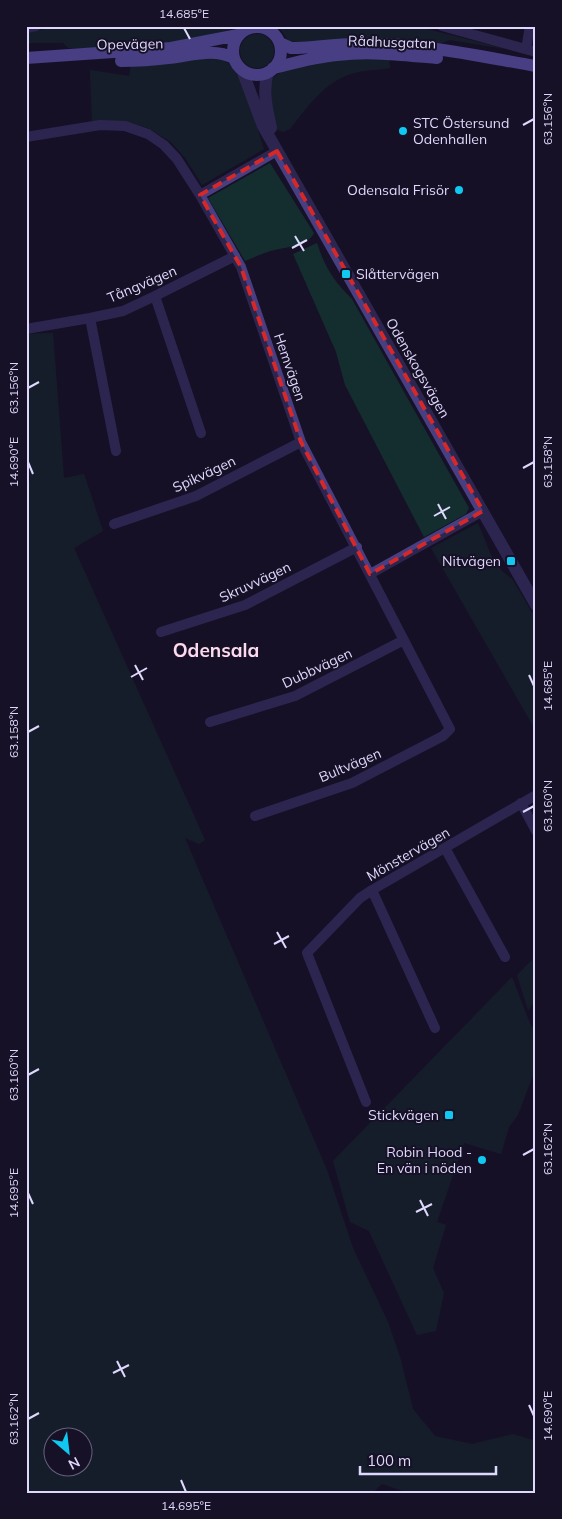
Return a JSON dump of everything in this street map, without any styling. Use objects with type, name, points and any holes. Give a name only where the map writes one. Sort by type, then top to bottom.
[{"type":"main road","points":[[251,27],[266,28],[274,34],[280,57],[271,70],[256,75],[242,70],[234,58],[232,48],[238,35],[251,27]]},
{"type":"main road","name":"Rådhusgatan","points":[[274,34],[291,48],[359,44],[418,47],[468,53],[536,66]]},
{"type":"main road","name":"Opevägen","points":[[26,58],[171,48],[238,35]]},
{"type":"main road","name":"Opevägen","points":[[26,58],[127,61],[212,52],[234,58]]},
{"type":"main road","name":"Rådhusgatan","points":[[271,70],[303,61],[338,55],[372,54],[512,62]]},
{"type":"street","points":[[26,28],[36,26]]},
{"type":"street","points":[[442,26],[531,50],[530,26]]},
{"type":"street","name":"Odenskogsvägen","points":[[242,70],[263,126],[536,605]]},
{"type":"street","name":"Odenskogsvägen","points":[[271,70],[264,88],[264,98],[276,148]]},
{"type":"street","name":"Hemvägen","points":[[26,137],[100,125],[125,126],[148,134],[164,145],[177,159],[241,266],[301,442],[450,729]]},
{"type":"street","points":[[200,195],[276,148]]},
{"type":"street","name":"Tångvägen","points":[[26,329],[123,311],[235,256]]},
{"type":"street","points":[[156,296],[201,433]]},
{"type":"street","points":[[90,318],[116,451]]},
{"type":"street","name":"Spikvägen","points":[[114,524],[196,496],[301,442]]},
{"type":"street","points":[[370,574],[483,511]]},
{"type":"street","name":"Skruvvägen","points":[[161,632],[245,605],[356,547]]},
{"type":"street","name":"Dubbvägen","points":[[210,722],[295,696],[404,640]]},
{"type":"street","name":"Bultvägen","points":[[255,816],[352,783],[443,736],[450,729]]},
{"type":"street","name":"Mönstervägen","points":[[366,1102],[307,953],[360,898],[536,794]]},
{"type":"street","points":[[521,803],[536,831]]},
{"type":"street","points":[[445,848],[505,957]]},
{"type":"street","points":[[372,890],[435,1028]]},
{"type":"highlighted area","points":[[277,151],[483,511],[370,574],[301,442],[241,267],[200,195]]},
{"type":"green space","points":[[60,26],[238,26],[198,39],[132,47],[68,48],[63,43],[26,43],[26,33]]},
{"type":"green space","points":[[278,26],[415,26],[506,49],[450,40],[437,45],[298,43],[288,40]]},
{"type":"green space","points":[[257,34],[269,39],[274,51],[269,63],[257,68],[245,63],[240,51],[245,39]]},
{"type":"green space","points":[[210,58],[228,63],[240,80],[250,103],[264,149],[202,185],[186,159],[171,142],[148,128],[124,121],[92,123],[90,70],[129,76],[131,64]]},
{"type":"green space","points":[[389,58],[390,68],[358,72],[337,80],[319,94],[290,129],[283,132],[276,129],[268,90],[274,77],[283,71],[342,59]]},
{"type":"green space","points":[[270,163],[314,233],[307,241],[268,252],[245,261],[208,198]]},
{"type":"green space","points":[[317,243],[327,267],[335,280],[352,299],[469,508],[466,514],[424,537],[345,385],[336,352],[293,254]]},
{"type":"green space","points":[[53,333],[64,478],[84,474],[103,531],[74,548],[205,840],[199,844],[185,838],[327,1170],[353,1248],[388,1322],[400,1357],[413,1409],[435,1436],[472,1444],[513,1434],[536,1441],[536,1493],[409,1493],[382,1484],[372,1493],[26,1493],[26,482],[30,481],[26,422],[26,334]]},
{"type":"green space","points":[[478,523],[491,555],[502,571],[512,579],[536,619],[536,731],[431,548]]},
{"type":"green space","points":[[536,956],[536,1001],[528,1010],[517,975]]},
{"type":"green space","points":[[512,977],[531,1026],[536,1028],[536,1067],[518,1115],[509,1127],[501,1154],[464,1143],[437,1222],[446,1225],[433,1268],[444,1293],[436,1331],[417,1335],[369,1231],[350,1222],[333,1161]]},
{"type":"place","name":"STC Östersund Odenhallen","points":[[403,131]]},
{"type":"place","name":"Odensala Frisör","points":[[459,190]]},
{"type":"place","name":"Slåttervägen","points":[[346,274]]},
{"type":"place","name":"Nitvägen","points":[[511,561]]},
{"type":"place","name":"Stickvägen","points":[[449,1115]]},
{"type":"place","name":"Robin Hood - En vän i nöden","points":[[482,1160]]},
{"type":"district","name":"Odensala","points":[[216,650]]}]
